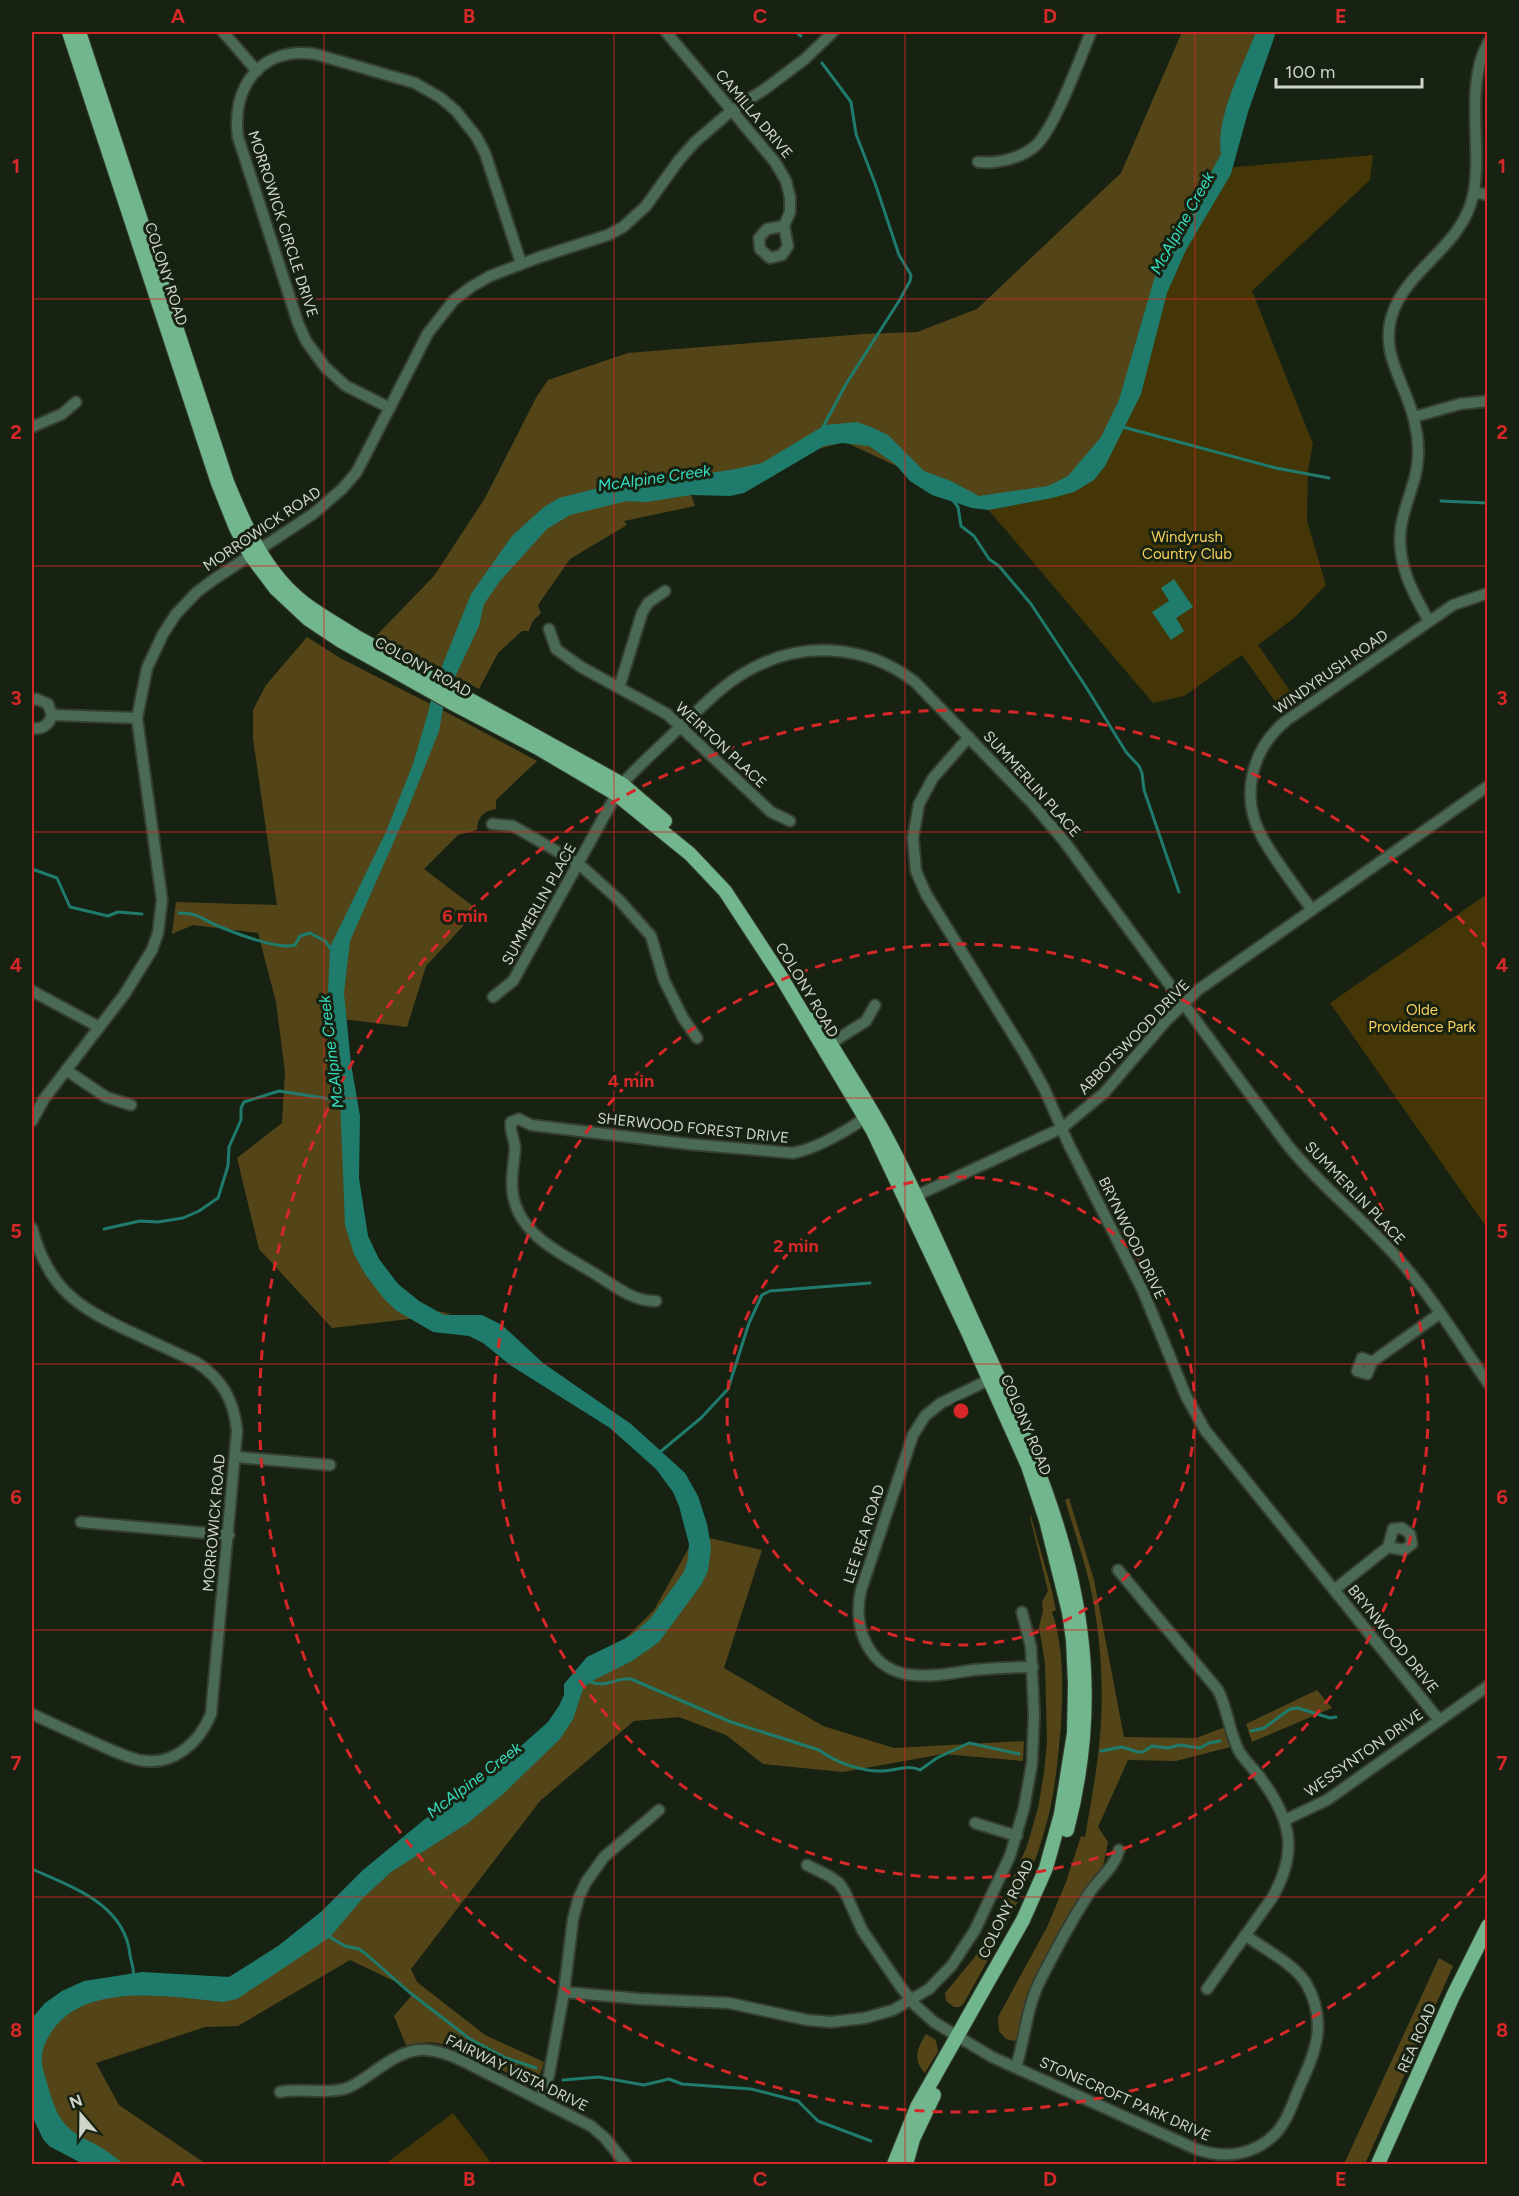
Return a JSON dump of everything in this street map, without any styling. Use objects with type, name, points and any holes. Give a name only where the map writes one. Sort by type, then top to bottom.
[{"type":"main road","name":"COLONY ROAD","points":[[69,32],[218,483],[236,528],[255,553],[267,563],[287,587],[300,606],[619,789],[676,830],[735,890],[790,974],[826,1046],[868,1116],[911,1198],[1037,1465],[1060,1556],[1079,1611],[1086,1682],[1084,1731],[1071,1813],[1056,1866],[1033,1918],[917,2107],[894,2164]]},
{"type":"main road","name":"COLONY ROAD","points":[[79,32],[227,482],[255,553]]},
{"type":"main road","name":"REA ROAD","points":[[1378,2164],[1453,1996],[1488,1926]]},
{"type":"main road","name":"COLONY ROAD","points":[[906,2164],[927,2107],[961,2037]]},
{"type":"street","points":[[223,32],[257,71]]},
{"type":"street","name":"CAMILLA DRIVE","points":[[666,32],[782,171],[790,197],[790,212],[784,226]]},
{"type":"street","name":"MORROWICK ROAD","points":[[32,1121],[44,1099],[124,995],[152,950],[158,933],[162,910],[137,718],[147,669],[163,634],[176,615],[197,592],[313,514],[342,489],[362,463],[428,333],[447,308],[471,287],[490,276],[521,263],[608,235],[622,227],[646,206],[695,142],[731,111],[805,59],[833,32]]},
{"type":"street","points":[[978,162],[1006,160],[1035,146],[1052,123],[1091,32]]},
{"type":"street","points":[[1429,621],[1410,587],[1404,571],[1400,545],[1404,511],[1417,467],[1418,445],[1414,417],[1389,352],[1388,339],[1392,315],[1397,303],[1408,286],[1458,231],[1470,207],[1477,165],[1476,98],[1483,54],[1488,43]]},
{"type":"street","name":"MORROWICK CIRCLE DRIVE","points":[[390,408],[354,391],[332,374],[316,357],[298,323],[238,137],[236,120],[239,99],[245,86],[257,71],[273,60],[286,55],[315,54],[408,81],[441,98],[465,120],[485,153],[521,263]]},
{"type":"street","points":[[1474,192],[1488,195]]},
{"type":"street","points":[[1414,417],[1460,404],[1488,401]]},
{"type":"street","points":[[32,427],[62,414],[76,402]]},
{"type":"street","points":[[618,688],[642,613],[648,603],[665,591]]},
{"type":"street","name":"WINDYRUSH ROAD","points":[[1312,910],[1268,846],[1255,821],[1250,789],[1257,759],[1264,744],[1287,720],[1429,621],[1454,605],[1488,593]]},
{"type":"street","name":"WEIRTON PLACE","points":[[549,630],[556,649],[581,667],[667,714],[771,812],[790,821]]},
{"type":"street","name":"SUMMERLIN PLACE","points":[[493,997],[513,981],[619,789],[644,760],[705,703],[744,673],[762,664],[793,654],[830,649],[876,658],[904,674],[927,693],[1032,803],[1064,841],[1298,1157],[1321,1183],[1382,1240],[1403,1264],[1488,1383]]},
{"type":"street","points":[[32,700],[37,699],[48,704],[51,715],[47,725],[42,728],[32,728]]},
{"type":"street","points":[[51,715],[137,718]]},
{"type":"street","name":"BRYNWOOD DRIVE","points":[[969,737],[933,778],[919,804],[913,838],[916,871],[926,894],[1025,1054],[1143,1291],[1186,1396],[1200,1422],[1214,1443],[1439,1720]]},
{"type":"street","name":"ABBOTSWOOD DRIVE","points":[[911,1198],[1062,1128],[1104,1093],[1183,1003],[1215,978],[1488,786]]},
{"type":"street","points":[[492,824],[513,826],[579,864],[620,901],[651,936],[664,980],[683,1018],[697,1038]]},
{"type":"street","points":[[32,991],[99,1027]]},
{"type":"street","points":[[826,1046],[866,1021],[875,1005]]},
{"type":"street","points":[[66,1070],[106,1097],[131,1105]]},
{"type":"street","name":"SHERWOOD FOREST DRIVE","points":[[656,1301],[633,1297],[553,1248],[526,1226],[515,1205],[512,1193],[515,1146],[510,1128],[511,1122],[519,1119],[531,1125],[688,1144],[793,1153],[804,1151],[868,1116]]},
{"type":"street","name":"MORROWICK ROAD","points":[[32,1228],[45,1265],[63,1290],[96,1316],[196,1362],[219,1381],[228,1393],[236,1420],[236,1457],[229,1535],[211,1714],[206,1727],[180,1754],[159,1761],[136,1760],[32,1714]]},
{"type":"street","points":[[1372,1362],[1439,1314]]},
{"type":"street","name":"LEE REA ROAD","points":[[994,1378],[941,1403],[925,1416],[913,1436],[861,1590],[858,1604],[860,1633],[876,1657],[897,1671],[910,1675],[1033,1667]]},
{"type":"street","points":[[236,1457],[330,1465]]},
{"type":"street","points":[[81,1522],[229,1535]]},
{"type":"street","points":[[1334,1590],[1388,1547]]},
{"type":"street","points":[[1118,1570],[1218,1690],[1227,1709],[1239,1752],[1272,1794],[1288,1832],[1289,1848],[1281,1883],[1207,1989]]},
{"type":"street","points":[[564,1992],[641,2000],[747,2005],[807,2020],[831,2022],[875,2016],[912,2001],[929,1989],[940,1979],[975,1930],[1017,1836],[1029,1787],[1032,1763],[1033,1667],[1031,1647],[1022,1612]]},
{"type":"street","name":"WESSYNTON DRIVE","points":[[1285,1821],[1327,1800],[1488,1686]]},
{"type":"street","points":[[540,2100],[549,2075],[564,1992],[573,1919],[579,1897],[586,1882],[604,1857],[659,1809]]},
{"type":"street","points":[[975,1823],[1017,1836]]},
{"type":"street","points":[[1016,2067],[1024,2042],[1028,2013],[1039,1984],[1078,1910],[1089,1892],[1112,1867],[1119,1850]]},
{"type":"street","name":"STONECROFT PARK DRIVE","points":[[807,1865],[839,1883],[862,1930],[895,1980],[912,2001],[934,2022],[992,2057],[1208,2153],[1220,2156],[1248,2152],[1276,2133],[1287,2117],[1315,2050],[1318,2035],[1317,2009],[1305,1982],[1292,1968],[1245,1935]]},
{"type":"street","name":"FAIRWAY VISTA DRIVE","points":[[280,2092],[300,2090],[325,2092],[344,2089],[360,2082],[397,2056],[423,2049],[446,2052],[598,2131],[626,2164]]},
{"type":"green space","name":"Windyrush Country Club","points":[[1373,155],[1370,180],[1252,291],[1313,444],[1308,469],[1307,521],[1326,585],[1294,618],[1258,645],[1297,701],[1282,711],[1242,655],[1184,696],[1153,703],[980,500],[1161,294],[1225,168]]},
{"type":"green space","name":"Olde Providence Park","points":[[1487,894],[1487,1228],[1330,1003]]},
{"type":"green space","points":[[453,2113],[492,2164],[385,2164]]},
{"type":"shaded area","points":[[1182,32],[1267,32],[1225,168],[1161,293],[1148,351],[1080,479],[1009,502],[956,494],[845,442],[687,483],[695,506],[624,521],[627,525],[570,559],[538,605],[541,613],[532,622],[529,631],[522,631],[498,653],[479,689],[376,636],[434,576],[485,498],[537,396],[548,380],[628,353],[863,334],[917,332],[977,309],[1121,173]]},
{"type":"shaded area","points":[[307,637],[340,658],[537,761],[496,800],[496,809],[482,815],[477,830],[458,835],[424,869],[478,910],[426,966],[407,1027],[342,1019],[356,1244],[409,1306],[452,1314],[332,1328],[259,1249],[237,1158],[282,1123],[285,1072],[276,1002],[258,933],[193,925],[172,934],[176,902],[277,905],[253,739],[253,710],[266,685]]},
{"type":"shaded area","points":[[1069,1498],[1094,1580],[1124,1737],[1196,1738],[1228,1726],[1234,1746],[1176,1761],[1128,1760],[1098,1827],[1108,1842],[1103,1866],[1082,1893],[1031,1989],[1020,2037],[1014,2041],[1006,2039],[999,2031],[998,2017],[1047,1927],[1066,1882],[1081,1836],[1085,1837],[1101,1729],[1099,1640],[1088,1579],[1065,1500]]},
{"type":"shaded area","points":[[1031,1516],[1052,1591],[1056,1610],[1052,1612],[1061,1653],[1061,1725],[1054,1790],[1038,1852],[1020,1897],[964,2003],[960,2007],[954,2007],[946,2001],[945,1993],[974,1958],[988,1934],[1027,1846],[1038,1808],[1044,1773],[1047,1741],[1045,1663],[1039,1627],[1043,1611],[1042,1602],[1048,1591]]},
{"type":"shaded area","points":[[696,1535],[762,1550],[724,1668],[823,1726],[894,1748],[1024,1741],[1023,1761],[943,1754],[843,1772],[763,1764],[726,1735],[679,1717],[634,1721],[540,1801],[411,1969],[417,1982],[485,2035],[544,2062],[538,2081],[529,2084],[454,2046],[430,2042],[406,2045],[394,2016],[413,1994],[400,1984],[350,1960],[238,2026],[205,2027],[96,2063],[119,2105],[206,2164],[98,2164],[55,2136],[37,2079],[43,2030],[97,1985],[247,1988],[537,1745],[591,1672],[654,1610]]},
{"type":"shaded area","points":[[1317,1690],[1332,1708],[1252,1742],[1246,1724]]},
{"type":"shaded area","points":[[1439,1958],[1453,1966],[1365,2164],[1344,2164]]},
{"type":"shaded area","points":[[926,2034],[936,2040],[938,2051],[925,2073],[918,2063],[917,2054]]},
{"type":"water","points":[[1256,32],[1276,32],[1248,112],[1231,174],[1186,250],[1167,293],[1141,394],[1105,466],[1094,480],[1074,492],[1052,498],[989,510],[972,508],[932,495],[910,481],[895,464],[869,446],[842,443],[824,446],[744,493],[730,496],[691,495],[646,502],[627,501],[570,515],[547,529],[500,581],[484,604],[479,626],[448,692],[439,731],[406,814],[350,941],[344,993],[351,1064],[360,1116],[359,1178],[368,1236],[379,1259],[398,1284],[419,1301],[444,1315],[482,1315],[502,1325],[543,1363],[631,1424],[685,1473],[698,1496],[707,1524],[711,1547],[708,1571],[701,1585],[659,1642],[632,1661],[590,1682],[583,1689],[573,1719],[560,1739],[503,1794],[468,1823],[391,1872],[362,1899],[330,1937],[237,1999],[223,2002],[180,1997],[131,1996],[86,2005],[67,2015],[52,2031],[44,2046],[42,2056],[44,2073],[55,2106],[60,2118],[73,2131],[124,2164],[83,2164],[49,2146],[32,2116],[32,2018],[45,2003],[62,1991],[84,1981],[142,1972],[229,1977],[278,1946],[322,1911],[363,1870],[425,1819],[466,1795],[548,1722],[564,1695],[564,1684],[587,1657],[630,1636],[650,1619],[684,1572],[688,1559],[689,1544],[679,1506],[673,1492],[656,1469],[610,1428],[510,1365],[483,1343],[469,1336],[433,1332],[397,1311],[385,1300],[365,1274],[354,1254],[345,1225],[340,1099],[328,991],[330,947],[385,834],[413,764],[434,686],[471,594],[512,536],[544,507],[559,498],[614,484],[638,484],[762,463],[825,425],[857,422],[871,427],[888,435],[924,471],[951,481],[979,496],[1048,486],[1068,476],[1101,437],[1119,400],[1155,276],[1221,154],[1220,140],[1226,109]]},
{"type":"water","points":[[1174,579],[1193,607],[1176,618],[1184,631],[1171,640],[1152,612],[1169,601],[1161,588]]},
{"type":"waterway","points":[[796,32],[801,36]]},
{"type":"waterway","points":[[822,63],[851,102],[856,134],[899,255],[911,275],[899,301],[846,384],[823,427]]},
{"type":"waterway","points":[[1123,427],[1276,468],[1329,478]]},
{"type":"waterway","points":[[952,499],[958,507],[961,526],[974,536],[989,559],[999,566],[1031,604],[1126,752],[1139,766],[1144,790],[1179,892]]},
{"type":"waterway","points":[[1441,501],[1488,503]]},
{"type":"waterway","points":[[32,869],[57,878],[70,907],[108,916],[118,912],[142,914]]},
{"type":"waterway","points":[[179,913],[196,915],[235,933],[278,945],[295,945],[300,936],[310,933],[325,941],[331,949]]},
{"type":"waterway","name":"McAlpine Creek","points":[[104,1229],[140,1221],[158,1222],[183,1218],[199,1211],[218,1198],[228,1166],[229,1147],[241,1120],[241,1108],[244,1102],[279,1091],[343,1101]]},
{"type":"waterway","points":[[660,1452],[701,1418],[728,1389],[749,1323],[762,1295],[770,1291],[870,1283]]},
{"type":"waterway","points":[[587,1681],[601,1684],[631,1679],[731,1722],[819,1750],[841,1762],[866,1770],[906,1768],[920,1770],[937,1758],[969,1743],[1019,1754]]},
{"type":"waterway","points":[[1251,1731],[1264,1728],[1290,1709],[1298,1708],[1330,1718],[1336,1717]]},
{"type":"waterway","points":[[1101,1751],[1122,1747],[1143,1752],[1152,1746],[1168,1748],[1180,1745],[1200,1748],[1220,1741]]},
{"type":"waterway","points":[[32,1869],[79,1891],[107,1910],[126,1937],[133,1977]]},
{"type":"waterway","points":[[328,1936],[366,1954],[409,1992],[470,2039],[506,2058],[536,2068]]},
{"type":"waterway","points":[[563,2080],[599,2077],[644,2085],[669,2079],[682,2084],[751,2089],[798,2101],[818,2121],[871,2141]]}]
